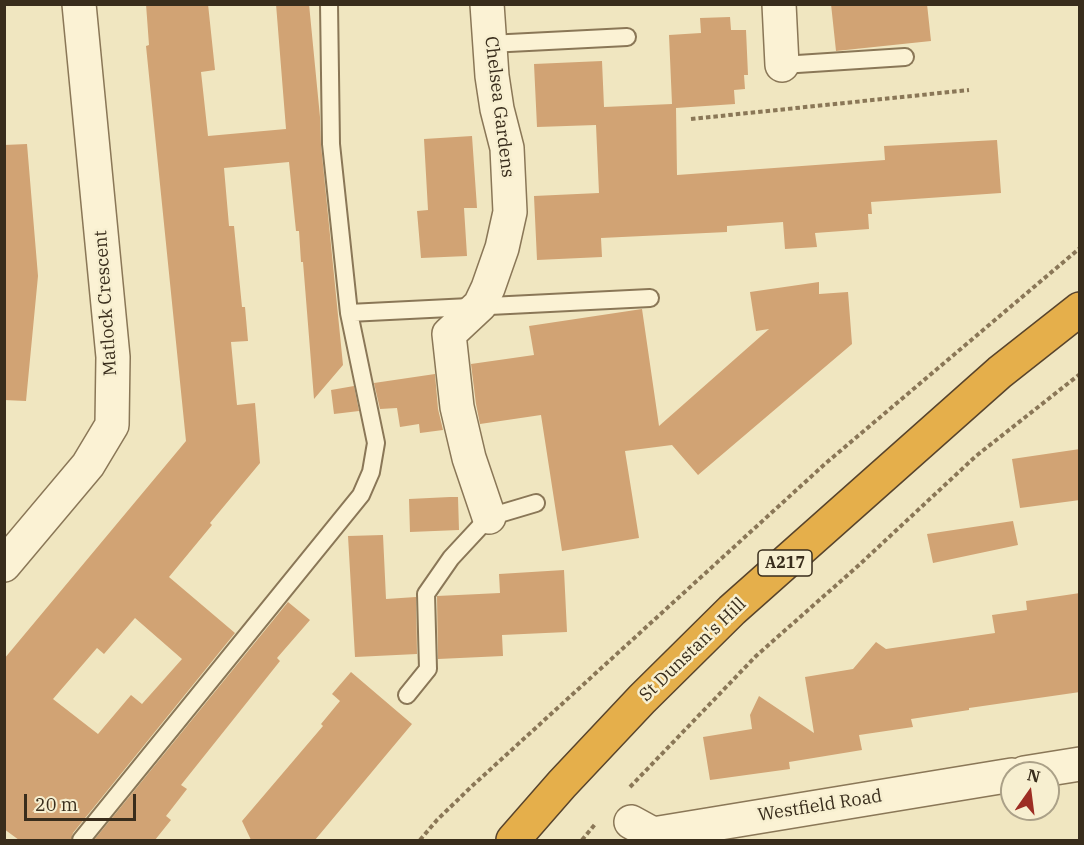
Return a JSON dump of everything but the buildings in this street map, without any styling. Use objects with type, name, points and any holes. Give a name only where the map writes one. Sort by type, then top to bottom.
[{"type":"highway","name":"St Dunstan's Hill","points":[[513,840],[642,699],[732,610],[1000,372],[1080,309]]},
{"type":"street","name":"Matlock Crescent","points":[[4,565],[88,465],[112,425],[112,357],[79,4]]},
{"type":"street","name":"Chelsea Gardens","points":[[487,4],[489,44],[497,109],[507,148],[510,212],[502,248],[480,305],[449,334],[457,407],[469,458],[489,517]]},
{"type":"street","points":[[779,4],[782,65]]},
{"type":"street","points":[[1060,767],[1080,764]]},
{"type":"street","name":"Westfield Road","points":[[617,819],[653,834],[1000,777]]},
{"type":"lane","points":[[81,840],[361,495],[371,471],[376,443],[349,313],[331,144],[329,4]]},
{"type":"lane","points":[[489,44],[627,37]]},
{"type":"lane","points":[[782,65],[905,57]]},
{"type":"lane","points":[[349,313],[650,298]]},
{"type":"lane","points":[[407,695],[428,669],[426,594],[451,558],[489,517],[536,503]]},
{"type":"path","points":[[691,119],[969,90]]},
{"type":"path","points":[[420,840],[471,787],[826,463],[1080,248]]},
{"type":"path","points":[[627,789],[756,656],[859,565],[976,456],[1080,374]]},
{"type":"path","points":[[582,840],[617,819]]}]
